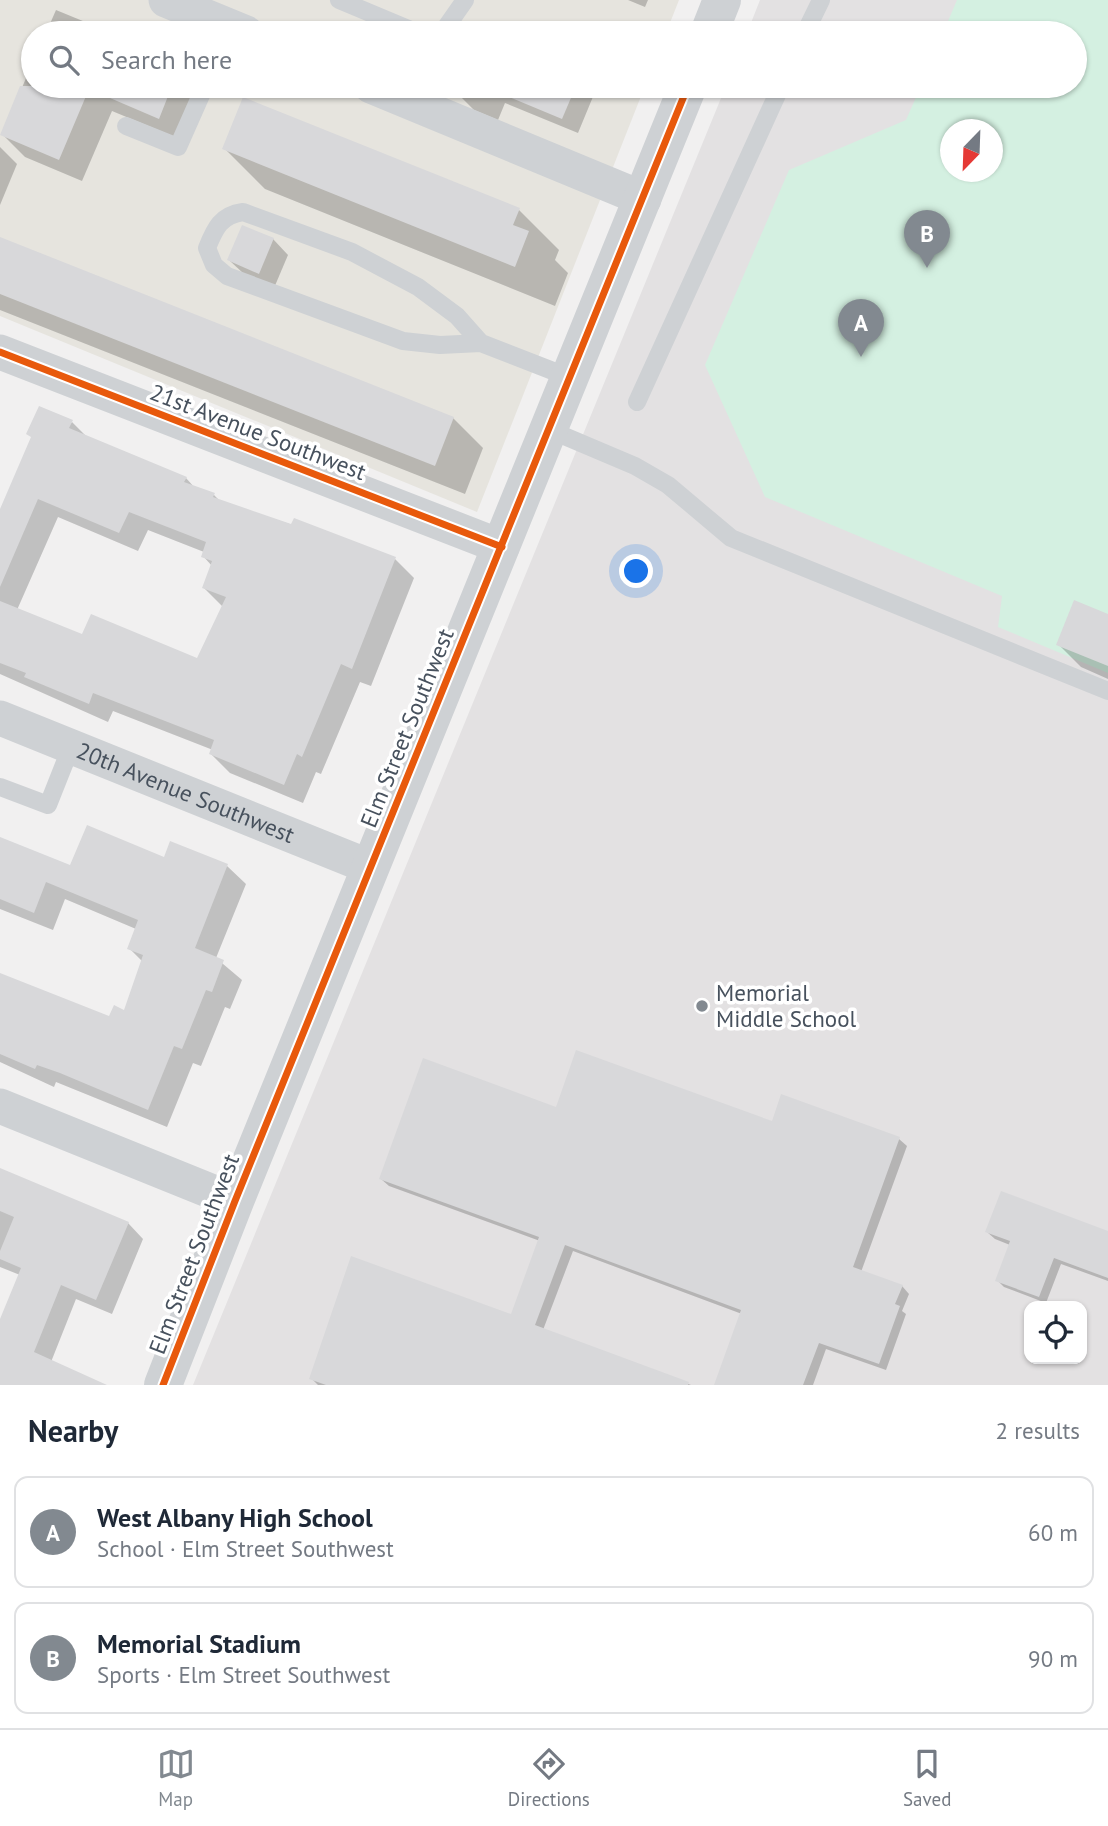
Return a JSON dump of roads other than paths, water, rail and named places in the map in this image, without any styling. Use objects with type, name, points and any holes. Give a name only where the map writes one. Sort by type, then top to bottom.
[{"type":"street","points":[[166,0],[213,21]]},
{"type":"street","points":[[714,21],[722,0]]},
{"type":"street","points":[[425,98],[644,199]]},
{"type":"street","name":"Elm Street Southwest","points":[[163,1385],[235,1200],[683,98]]},
{"type":"street","name":"21st Avenue Southwest","points":[[0,352],[502,547]]},
{"type":"street","name":"20th Avenue Southwest","points":[[0,718],[370,867]]},
{"type":"street","points":[[0,1106],[235,1200]]},
{"type":"lane","points":[[339,0],[389,21]]},
{"type":"lane","points":[[450,21],[465,0]]},
{"type":"lane","points":[[811,21],[821,0]]},
{"type":"lane","points":[[126,126],[178,147],[200,98]]},
{"type":"lane","points":[[637,402],[776,98]]},
{"type":"lane","points":[[481,343],[457,316],[418,287],[352,252],[243,212],[229,214],[215,227],[207,248],[214,265],[228,276],[402,341],[440,345],[481,343],[571,378]]},
{"type":"lane","points":[[550,430],[635,466],[668,485],[731,538],[1108,691]]},
{"type":"lane","points":[[0,787],[48,805],[71,747]]},
{"type":"place","name":"Memorial Stadium","points":[[927,268]]},
{"type":"place","name":"West Albany High School","points":[[861,357]]},
{"type":"place","name":"Memorial Middle School","points":[[702,1006]]}]
